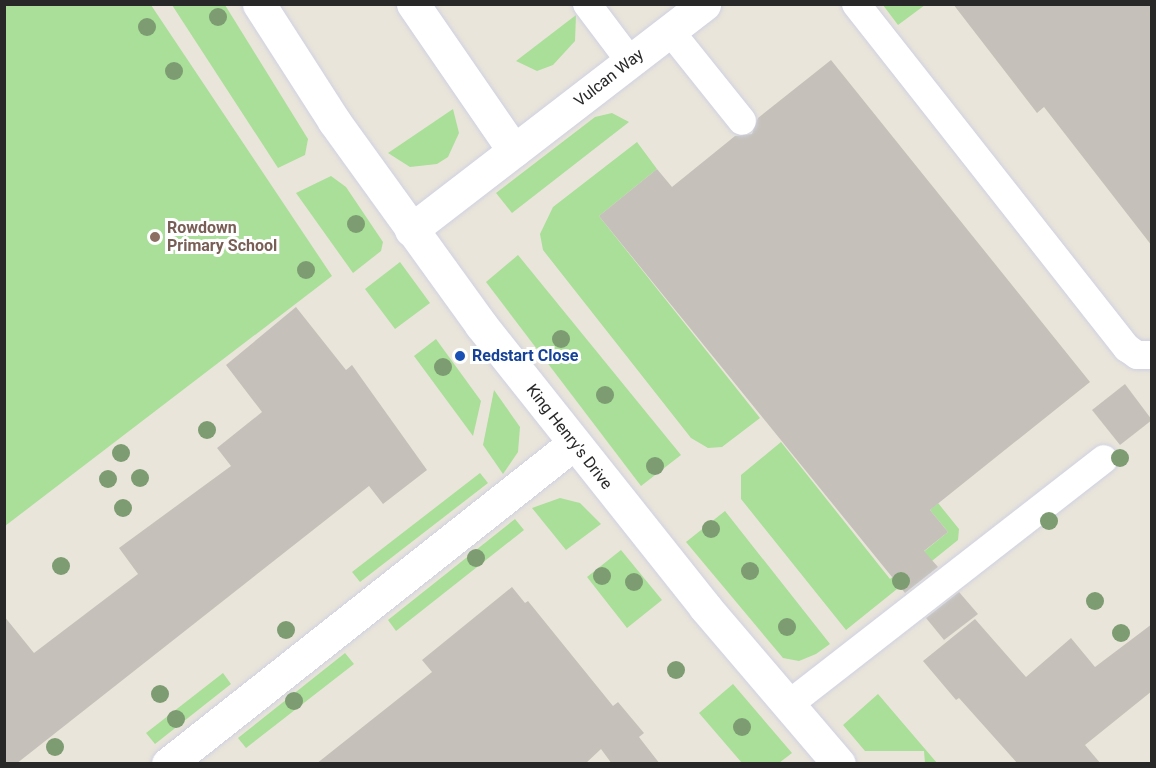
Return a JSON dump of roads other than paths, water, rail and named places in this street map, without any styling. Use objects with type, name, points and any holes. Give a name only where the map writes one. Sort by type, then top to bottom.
[{"type":"street","name":"King Henry's Drive","points":[[259,4],[411,230],[573,444],[839,764]]},
{"type":"street","points":[[413,4],[514,151]]},
{"type":"street","name":"Vulcan Way","points":[[411,230],[704,4]]},
{"type":"street","points":[[168,764],[573,444]]},
{"type":"lane","points":[[587,4],[630,61]]},
{"type":"lane","points":[[856,4],[1127,348],[1137,355],[1152,355]]},
{"type":"lane","points":[[670,31],[742,121]]},
{"type":"lane","points":[[788,705],[1104,459]]},
{"type":"place","name":"Rowdown Primary School","points":[[155,237]]},
{"type":"place","name":"Redstart Close","points":[[460,356]]}]
